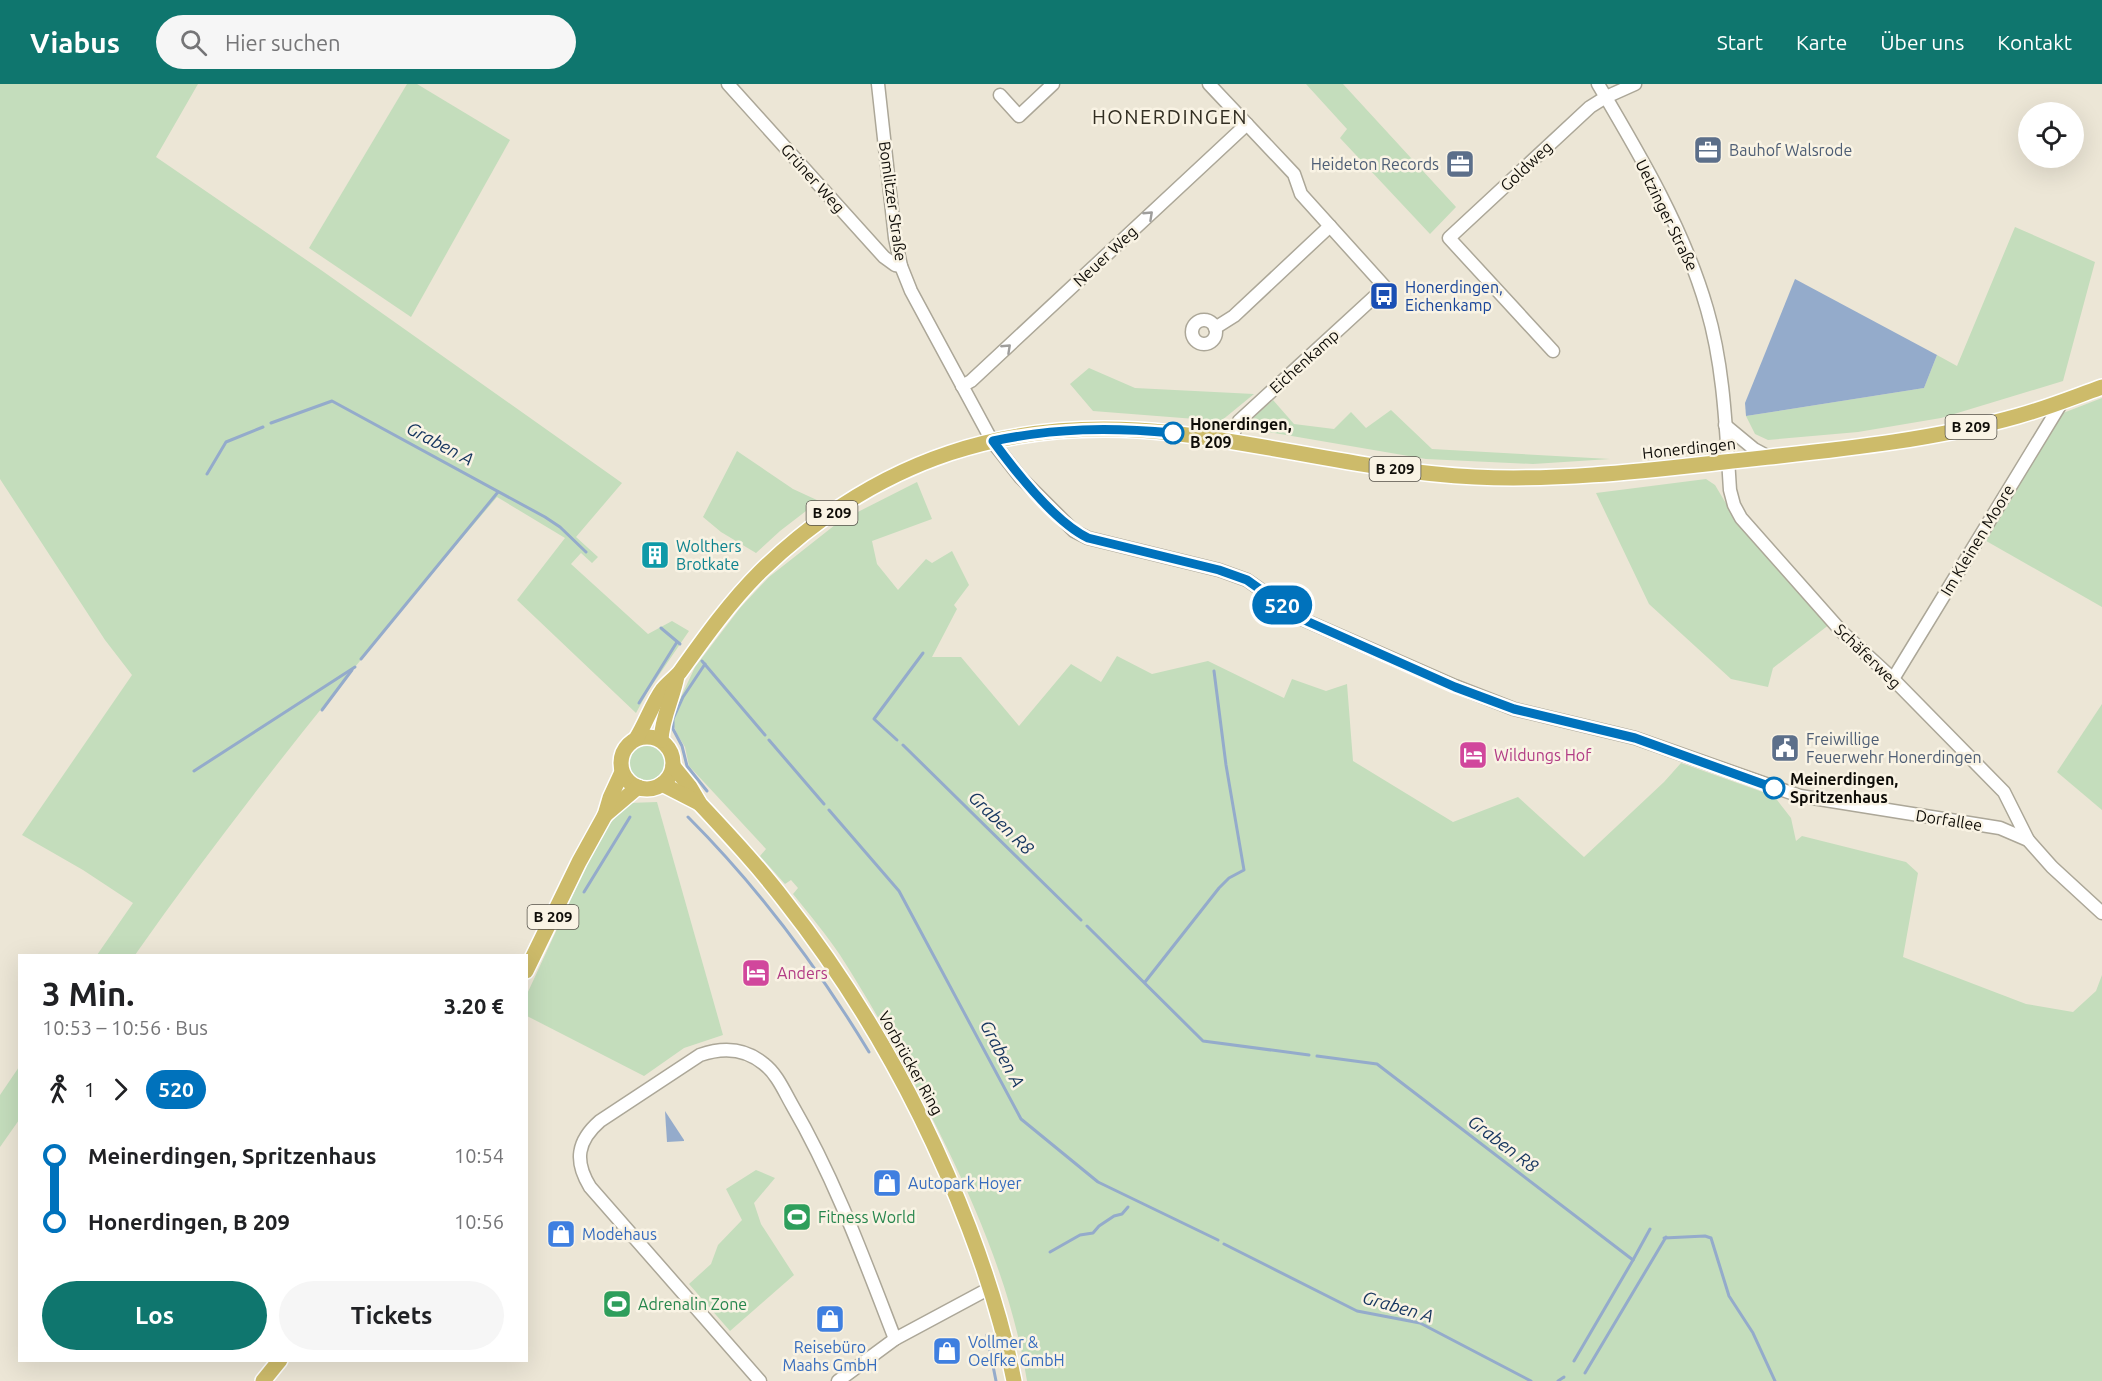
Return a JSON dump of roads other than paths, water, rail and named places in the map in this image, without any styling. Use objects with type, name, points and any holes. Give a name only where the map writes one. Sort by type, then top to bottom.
[{"type":"main road","name":"Honerdingen","points":[[1232,442],[1399,470],[1476,477],[1580,476],[1837,450],[1918,437],[2015,417],[2102,387]]},
{"type":"main road","name":"B 209","points":[[528,967],[579,862],[605,815],[609,798],[622,772],[624,749],[636,739],[663,688],[677,676],[710,629],[757,575],[841,506],[872,486],[908,468],[951,452],[1051,430],[1117,429],[1173,433],[1232,442]]},
{"type":"main road","name":"B 209","points":[[661,740],[665,711],[674,693],[677,676]]},
{"type":"main road","points":[[622,772],[631,784],[651,789],[662,784],[669,776],[673,766],[671,752],[661,740],[649,736],[636,739]]},
{"type":"main road","name":"Vorbrücker Ring","points":[[673,766],[700,804],[789,905],[840,976],[912,1099],[957,1196],[990,1288],[1014,1381]]},
{"type":"main road","name":"Vorbrücker Ring","points":[[662,784],[700,804]]},
{"type":"main road","name":"B 209","points":[[605,815],[638,787]]},
{"type":"main road","points":[[263,1381],[278,1362]]},
{"type":"street","name":"Grüner Weg","points":[[728,84],[884,257],[902,266]]},
{"type":"street","name":"Bomlitzer Straße","points":[[878,84],[895,238],[902,266],[923,316],[993,441]]},
{"type":"street","points":[[1000,95],[1019,116],[1053,84]]},
{"type":"street","points":[[1209,84],[1294,174],[1301,194],[1330,226],[1234,316],[1215,328]]},
{"type":"street","name":"Uetzinger Straße","points":[[1598,84],[1668,210],[1698,281],[1711,324],[1720,375],[1728,462]]},
{"type":"street","name":"Goldweg","points":[[1553,351],[1449,238],[1590,107],[1635,84]]},
{"type":"street","name":"Neuer Weg","points":[[963,386],[1247,124]]},
{"type":"street","name":"Eichenkamp","points":[[1232,442],[1239,421],[1385,287],[1330,226]]},
{"type":"street","name":"Im Kleinen Moore","points":[[1893,679],[2062,402]]},
{"type":"street","points":[[1725,425],[1754,449],[1768,457]]},
{"type":"street","name":"Dorfallee","points":[[993,441],[1021,478],[1074,531],[1088,538],[1219,570],[1247,580],[1302,619],[1455,687],[1504,706],[1635,738],[1800,796],[2000,828],[2028,840],[2052,867],[2102,913]]},
{"type":"street","name":"Schäferweg","points":[[1728,462],[1730,490],[1741,518],[1842,632],[1893,679],[2004,792],[2028,840]]},
{"type":"street","points":[[2000,828],[2011,806]]},
{"type":"street","points":[[760,1381],[590,1187],[580,1167],[583,1141],[589,1130],[700,1054],[727,1049],[740,1051],[752,1056],[772,1071],[814,1145],[846,1215],[895,1338]]},
{"type":"street","points":[[844,1379],[895,1338],[990,1288]]},
{"type":"water","points":[[1795,279],[1937,355],[1924,388],[1746,416],[1745,403]]},
{"type":"water","points":[[665,1111],[684,1140],[684,1141],[667,1142]]},
{"type":"waterway","name":"Graben A","points":[[271,423],[332,401],[545,517],[560,527],[586,552]]},
{"type":"waterway","name":"Graben A","points":[[207,474],[226,442],[263,427]]},
{"type":"waterway","points":[[361,659],[498,492]]},
{"type":"waterway","name":"Graben A","points":[[661,628],[680,644]]},
{"type":"waterway","points":[[639,703],[677,642]]},
{"type":"waterway","name":"Graben R8","points":[[897,740],[874,719],[923,653]]},
{"type":"waterway","name":"Graben A","points":[[702,661],[765,735]]},
{"type":"waterway","points":[[705,664],[683,697],[673,719],[673,729],[682,746],[687,766],[707,791]]},
{"type":"waterway","points":[[194,771],[355,667]]},
{"type":"waterway","points":[[322,710],[352,670]]},
{"type":"waterway","points":[[1145,982],[1219,888],[1229,878],[1244,870],[1226,765],[1214,671]]},
{"type":"waterway","name":"Graben A","points":[[769,740],[824,804]]},
{"type":"waterway","name":"Graben R8","points":[[903,745],[1081,920]]},
{"type":"waterway","name":"Graben A","points":[[829,810],[899,891],[1021,1119],[1098,1182],[1218,1240]]},
{"type":"waterway","points":[[584,892],[630,817]]},
{"type":"waterway","points":[[688,817],[739,872],[786,929],[829,989],[869,1052]]},
{"type":"waterway","name":"Graben R8","points":[[1087,926],[1203,1041],[1309,1055]]},
{"type":"waterway","name":"Graben R8","points":[[1317,1056],[1377,1064],[1633,1260],[1650,1229]]},
{"type":"waterway","points":[[1050,1252],[1080,1235],[1093,1233],[1099,1226],[1114,1216],[1122,1214],[1128,1207]]},
{"type":"waterway","name":"Graben R8","points":[[1664,1238],[1705,1236],[1711,1238],[1729,1296],[1753,1333],[1775,1381]]},
{"type":"waterway","points":[[1585,1373],[1666,1237]]},
{"type":"waterway","name":"Graben A","points":[[1224,1244],[1357,1311],[1420,1323],[1531,1381]]},
{"type":"waterway","points":[[1574,1361],[1633,1260]]},
{"type":"waterway","points":[[987,1335],[996,1381]]},
{"type":"waterway","points":[[1558,1381],[1564,1377]]},
{"type":"place","name":"Bauhof Walsrode","points":[[1708,150]]},
{"type":"place","name":"Heideton Records","points":[[1460,164]]},
{"type":"place","name":"Honerdingen, Eichenkamp","points":[[1384,296]]},
{"type":"place","name":"Honerdingen, B 209","points":[[1173,433]]},
{"type":"place","name":"Wolthers Brotkate","points":[[655,555]]},
{"type":"place","name":"Freiwillige Feuerwehr Honerdingen","points":[[1785,748]]},
{"type":"place","name":"Wildungs Hof","points":[[1473,755]]},
{"type":"place","name":"Meinerdingen, Spritzenhaus","points":[[1774,788]]},
{"type":"place","name":"Anders","points":[[756,973]]},
{"type":"place","name":"Autopark Hoyer","points":[[887,1183]]},
{"type":"place","name":"Fitness World","points":[[797,1217]]},
{"type":"place","name":"Modehaus","points":[[561,1234]]},
{"type":"place","name":"Adrenalin Zone","points":[[617,1304]]},
{"type":"place","name":"Reisebüro Maahs GmbH","points":[[830,1319]]},
{"type":"place","name":"Vollmer & Oelfke GmbH","points":[[947,1351]]},
{"type":"district","name":"HONERDINGEN","points":[[1170,117]]}]
